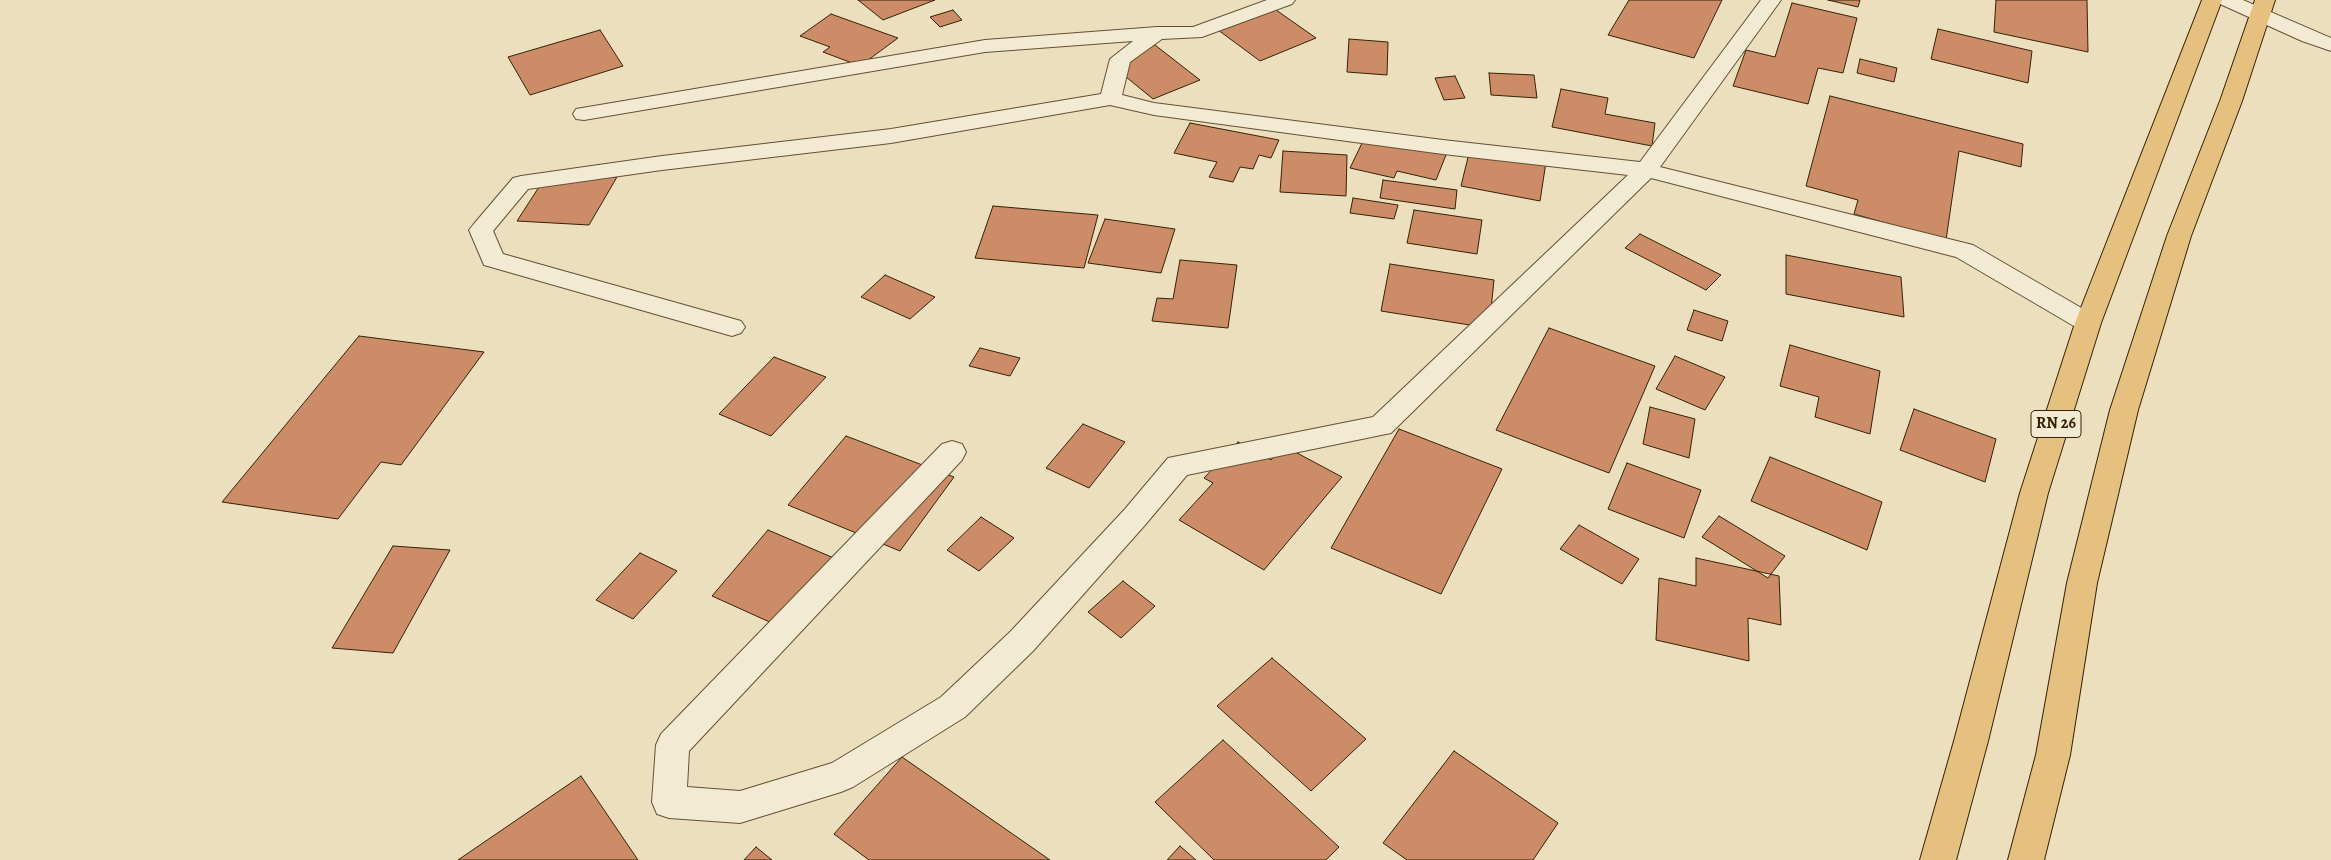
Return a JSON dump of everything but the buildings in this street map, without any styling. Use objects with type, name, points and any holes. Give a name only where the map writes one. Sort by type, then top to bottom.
[{"type":"main road","name":"RN 26","points":[[1938,860],[1971,741],[2034,492],[2088,323],[2212,0]]},
{"type":"main road","points":[[2026,860],[2053,755],[2082,583],[2124,410],[2179,236],[2231,101],[2262,7]]},
{"type":"street","points":[[584,114],[984,46],[1157,33],[1195,33],[1285,0]]},
{"type":"street","points":[[952,452],[672,746],[669,802],[740,807],[842,776],[953,707],[1022,641],[1135,517],[1178,466],[1381,426],[1646,170],[1771,0]]},
{"type":"street","points":[[2227,0],[2262,7],[2308,37],[2331,45]]},
{"type":"street","points":[[1110,99],[1120,59],[1157,33]]},
{"type":"street","points":[[732,327],[493,259],[482,230],[521,184],[662,163],[892,136],[1110,99],[1164,110],[1443,147],[1646,170],[1964,251],[2088,323]]}]
